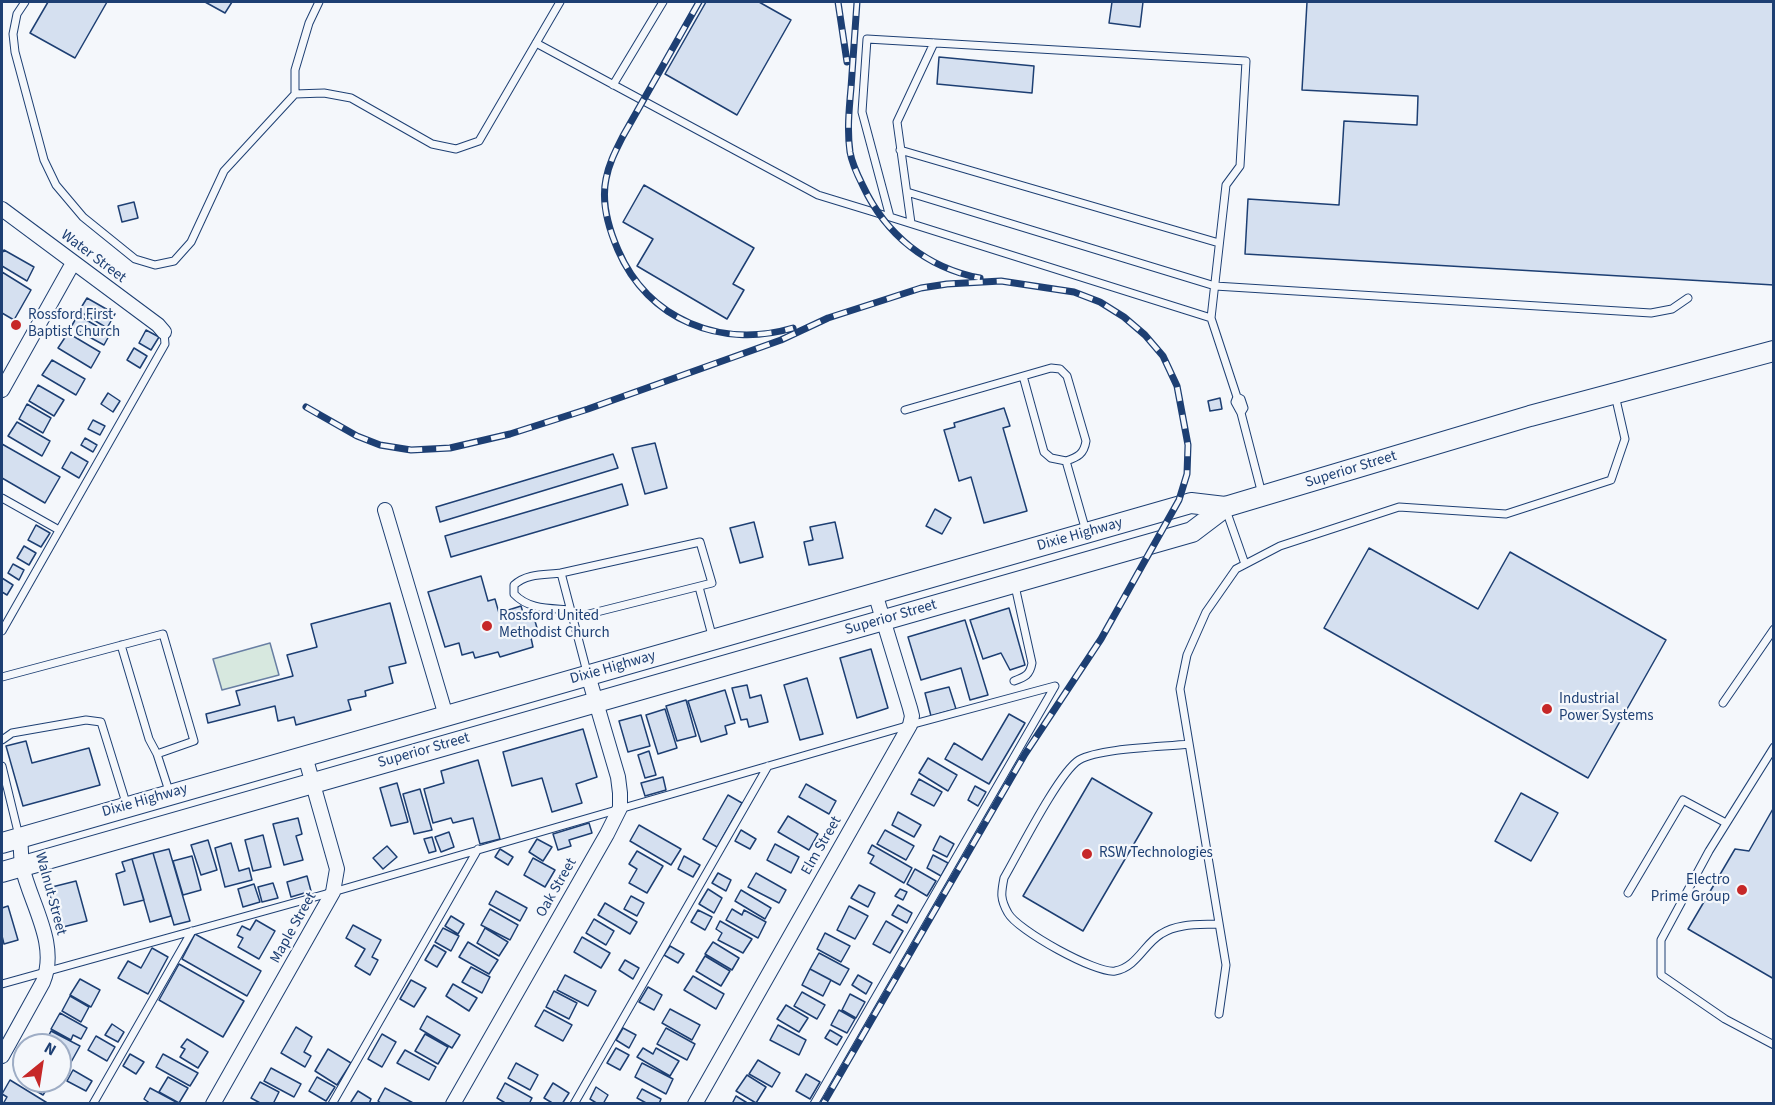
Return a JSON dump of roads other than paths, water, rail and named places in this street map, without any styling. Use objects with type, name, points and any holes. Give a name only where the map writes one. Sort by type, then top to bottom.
[{"type":"main road","name":"Superior Street","points":[[2,872],[1192,532],[1225,507],[1615,393],[1773,351]]},
{"type":"main road","name":"Dixie Highway","points":[[11,840],[1191,503],[1225,507]]},
{"type":"main road","points":[[1086,533],[1093,561]]},
{"type":"street","name":"Water Street","points":[[2,208],[158,325],[164,332]]},
{"type":"street","points":[[2,390],[73,263]]},
{"type":"street","points":[[385,510],[446,716]]},
{"type":"street","points":[[875,593],[910,708],[912,716],[910,725]]},
{"type":"street","name":"Oak Street","points":[[453,1104],[608,834],[620,808],[618,777],[588,675]]},
{"type":"street","name":"Elm Street","points":[[695,1104],[910,725]]},
{"type":"street","name":"Maple Street","points":[[213,1104],[333,892],[337,869],[305,756]]},
{"type":"street","name":"Walnut Street","points":[[11,840],[44,934],[48,971]]},
{"type":"street","points":[[2,1056],[48,971]]},
{"type":"lane","points":[[25,2],[17,14],[13,34],[15,52],[44,160],[56,185],[83,217],[135,259],[154,265],[174,261],[191,242],[224,171],[295,94],[296,70],[309,23],[319,2]]},
{"type":"lane","points":[[295,94],[324,93],[351,98],[432,144],[456,149],[479,141],[560,2]]},
{"type":"lane","points":[[613,85],[663,2]]},
{"type":"lane","points":[[890,217],[862,112],[867,39],[1246,61],[1240,166],[1226,185],[1211,318],[1237,397],[1241,399],[1244,408],[1241,413],[1263,496]]},
{"type":"lane","points":[[536,43],[818,195],[1211,318]]},
{"type":"lane","points":[[911,223],[897,122],[934,43]]},
{"type":"lane","points":[[900,150],[1219,243]]},
{"type":"lane","points":[[907,192],[1215,286],[1651,313],[1672,309],[1688,298]]},
{"type":"lane","points":[[2,631],[165,344],[164,332]]},
{"type":"lane","points":[[904,410],[1023,376],[1051,368],[1060,369],[1067,376],[1086,441],[1084,450],[1077,457],[1066,461],[1051,458],[1044,452],[1023,376]]},
{"type":"lane","points":[[1219,1014],[1226,965],[1179,690],[1187,655],[1206,612],[1236,569],[1245,564],[1280,546],[1399,507],[1506,514],[1611,480],[1625,439],[1615,393]]},
{"type":"lane","points":[[1066,461],[1086,533]]},
{"type":"lane","points":[[2,498],[59,530]]},
{"type":"lane","points":[[1225,507],[1245,564]]},
{"type":"lane","points":[[571,610],[531,606],[520,601],[514,594],[514,585],[530,576],[561,573],[700,542],[712,583],[573,618]]},
{"type":"lane","points":[[561,573],[588,675]]},
{"type":"lane","points":[[1014,583],[1032,663],[1031,672],[1014,681]]},
{"type":"lane","points":[[699,587],[713,639]]},
{"type":"lane","points":[[1723,703],[1773,629]]},
{"type":"lane","points":[[2,677],[163,634],[194,741],[157,754]]},
{"type":"lane","points":[[122,645],[149,739],[157,754],[170,794]]},
{"type":"lane","points":[[2,984],[333,892],[910,725],[1055,686],[814,1104]]},
{"type":"lane","points":[[2,740],[12,734],[86,720],[101,722],[127,806]]},
{"type":"lane","points":[[1189,744],[1096,753],[1077,761],[1061,779],[1004,878],[1000,896],[1008,915],[1029,933],[1092,967],[1114,971],[1134,962],[1160,934],[1180,925],[1219,924]]},
{"type":"lane","points":[[1773,747],[1726,823],[1661,940],[1661,975],[1725,1018],[1773,1045]]},
{"type":"lane","points":[[2,766],[11,840]]},
{"type":"lane","points":[[574,1104],[768,766]]},
{"type":"lane","points":[[1628,893],[1683,800],[1726,823]]},
{"type":"lane","points":[[332,1104],[478,849]]},
{"type":"lane","points":[[93,1104],[192,931]]},
{"type":"railway","points":[[699,2],[613,157],[607,173],[604,197],[608,224],[631,274],[648,295],[668,311],[690,323],[714,331],[740,335],[766,334],[793,328]]},
{"type":"railway","points":[[838,2],[847,62]]},
{"type":"railway","points":[[857,2],[848,128],[850,152],[857,174],[872,204],[896,234],[910,247],[943,266],[980,278]]},
{"type":"railway","points":[[306,407],[357,436],[380,445],[411,450],[450,448],[510,434],[588,409],[781,340],[828,318],[921,288],[947,284],[1001,281],[1074,292],[1100,302],[1124,317],[1145,335],[1163,356],[1177,386],[1188,445],[1187,474],[1179,500],[1101,639],[1025,754],[823,1104]]},
{"type":"place","name":"Rossford First Baptist Church","points":[[16,325]]},
{"type":"place","name":"Rossford United Methodist Church","points":[[487,626]]},
{"type":"place","name":"Industrial Power Systems","points":[[1547,709]]},
{"type":"place","name":"RSW Technologies","points":[[1087,854]]},
{"type":"place","name":"Electro Prime Group","points":[[1742,890]]}]
